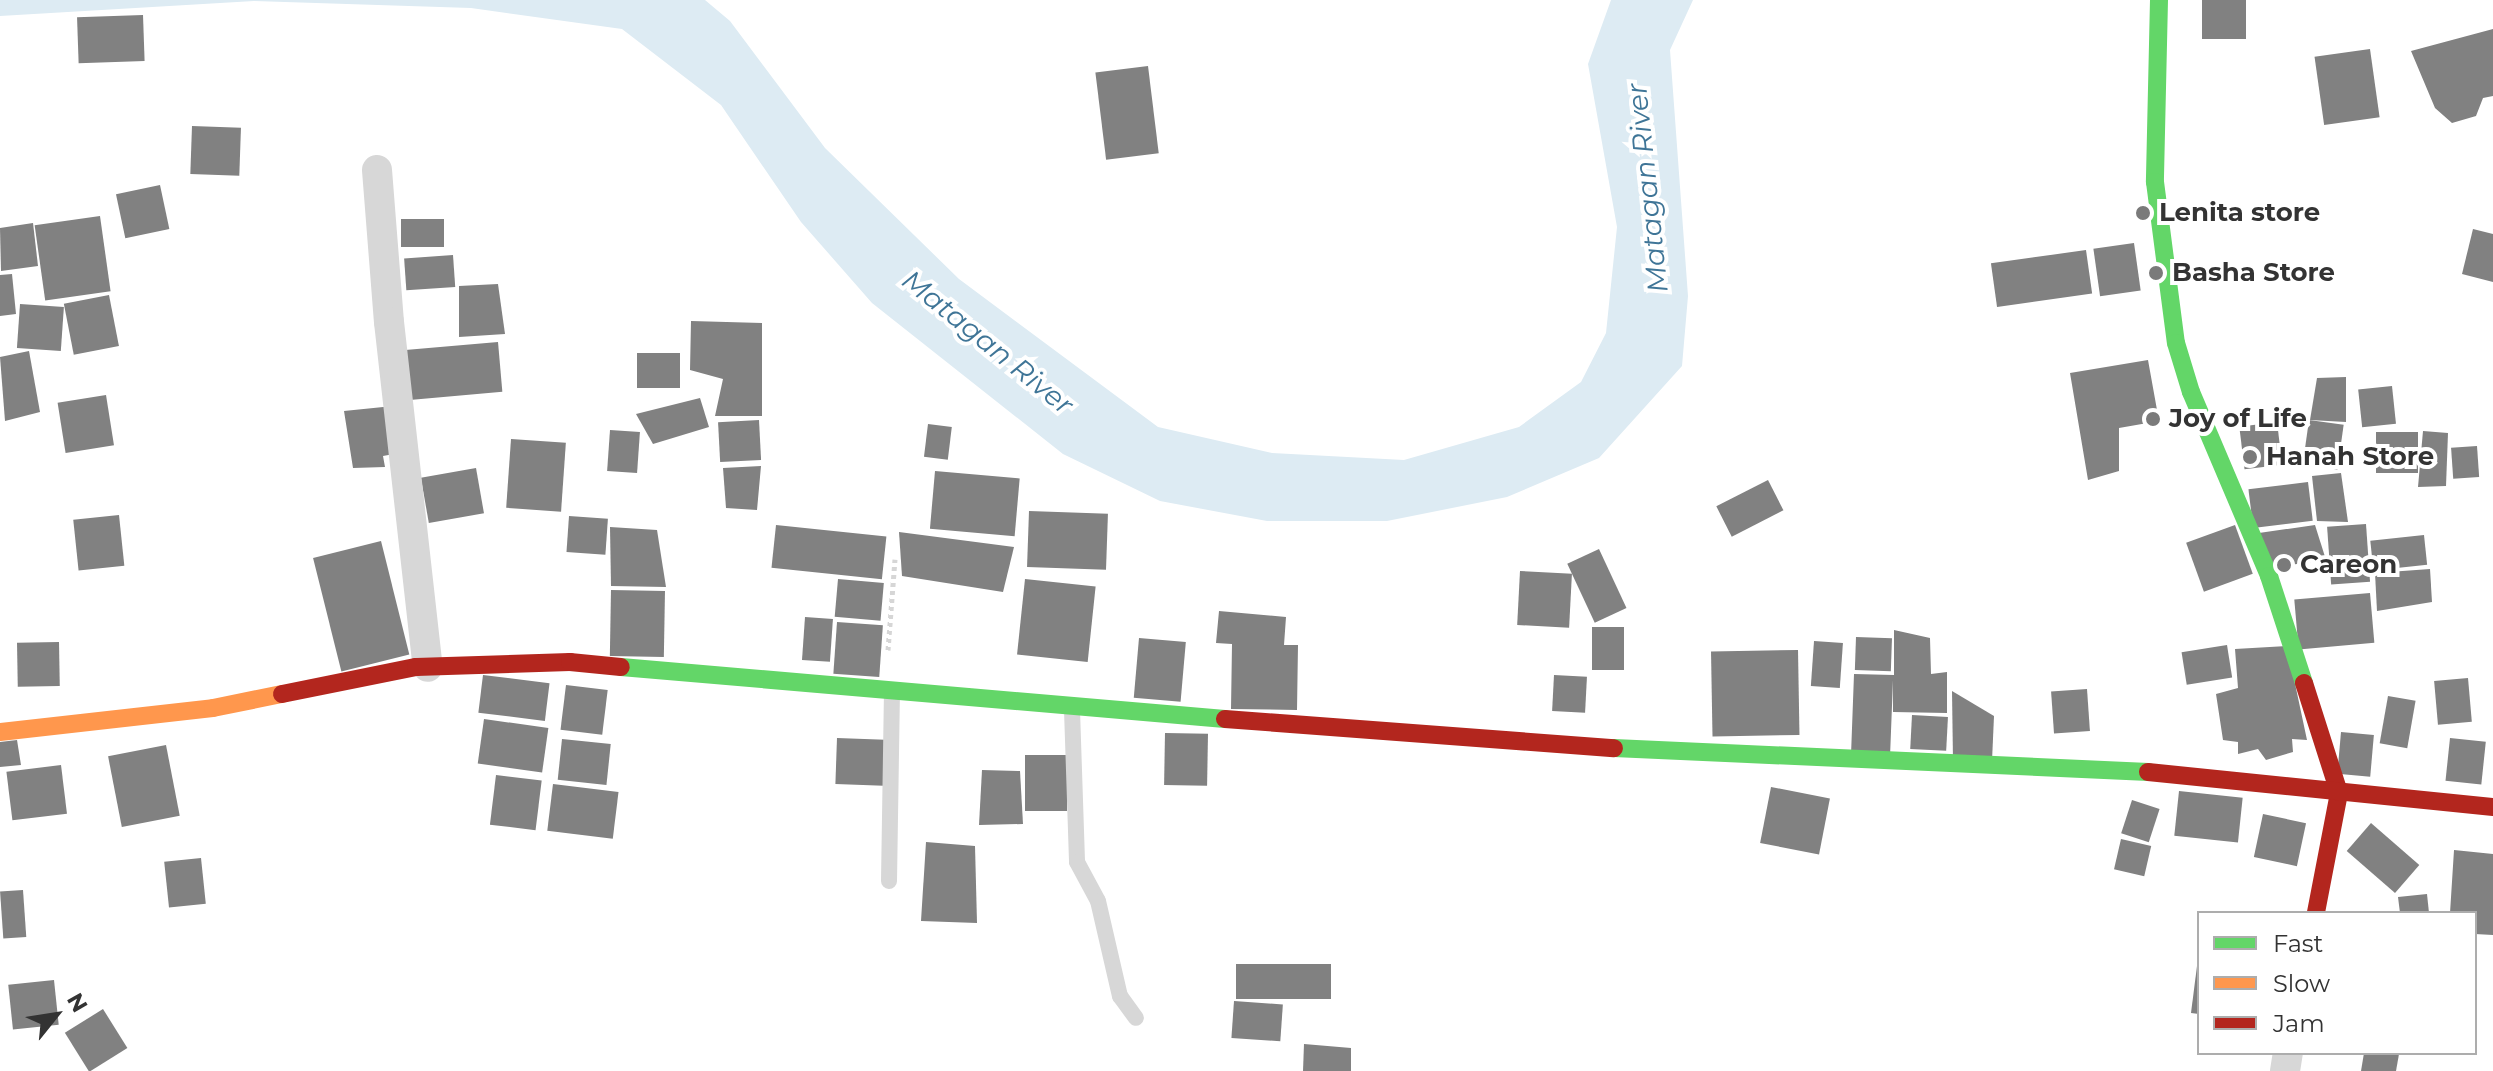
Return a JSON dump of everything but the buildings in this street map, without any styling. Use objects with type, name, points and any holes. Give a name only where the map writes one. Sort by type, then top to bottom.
[{"type":"street","points":[[2159,0],[2155,182],[2176,343],[2191,392],[2269,576],[2339,793],[2316,911]]},
{"type":"street","points":[[377,170],[389,322],[428,667]]},
{"type":"street","points":[[0,732],[213,708],[428,667],[570,662],[1072,708],[1847,762],[2217,775],[2339,793],[2493,807]]},
{"type":"lane","points":[[888,691],[889,881]]},
{"type":"lane","points":[[1072,708],[1077,862],[1098,901],[1120,996],[1136,1018]]},
{"type":"path","points":[[888,691],[895,559]]},
{"type":"water","name":"Matagan River","points":[[0,0],[705,0],[730,21],[825,148],[959,279],[1158,427],[1272,453],[1404,460],[1519,427],[1581,382],[1606,333],[1617,227],[1588,64],[1611,0],[1693,0],[1670,50],[1688,296],[1682,366],[1599,458],[1507,497],[1387,521],[1267,521],[1160,501],[1063,454],[872,303],[801,222],[721,105],[622,29],[471,8],[254,1],[0,16]]},
{"type":"traffic: fast","points":[[2159,0],[2155,182],[2176,343],[2191,392],[2269,576],[2304,683]]},
{"type":"traffic: fast","points":[[621,667],[1225,719]]},
{"type":"traffic: fast","points":[[1614,748],[2148,772]]},
{"type":"traffic: slow","points":[[0,732],[213,708],[282,694]]},
{"type":"traffic: jam","points":[[282,694],[416,667],[570,662],[621,667]]},
{"type":"traffic: jam","points":[[2304,683],[2339,793],[2316,911]]},
{"type":"traffic: jam","points":[[1225,719],[1614,748]]},
{"type":"traffic: jam","points":[[2148,772],[2493,807]]},
{"type":"place","name":"Lenita store","points":[[2143,213]]},
{"type":"place","name":"Basha Store","points":[[2156,273]]},
{"type":"place","name":"Joy of Life","points":[[2153,419]]},
{"type":"place","name":"Hanah Store","points":[[2250,457]]},
{"type":"place","name":"Careon","points":[[2284,565]]}]
